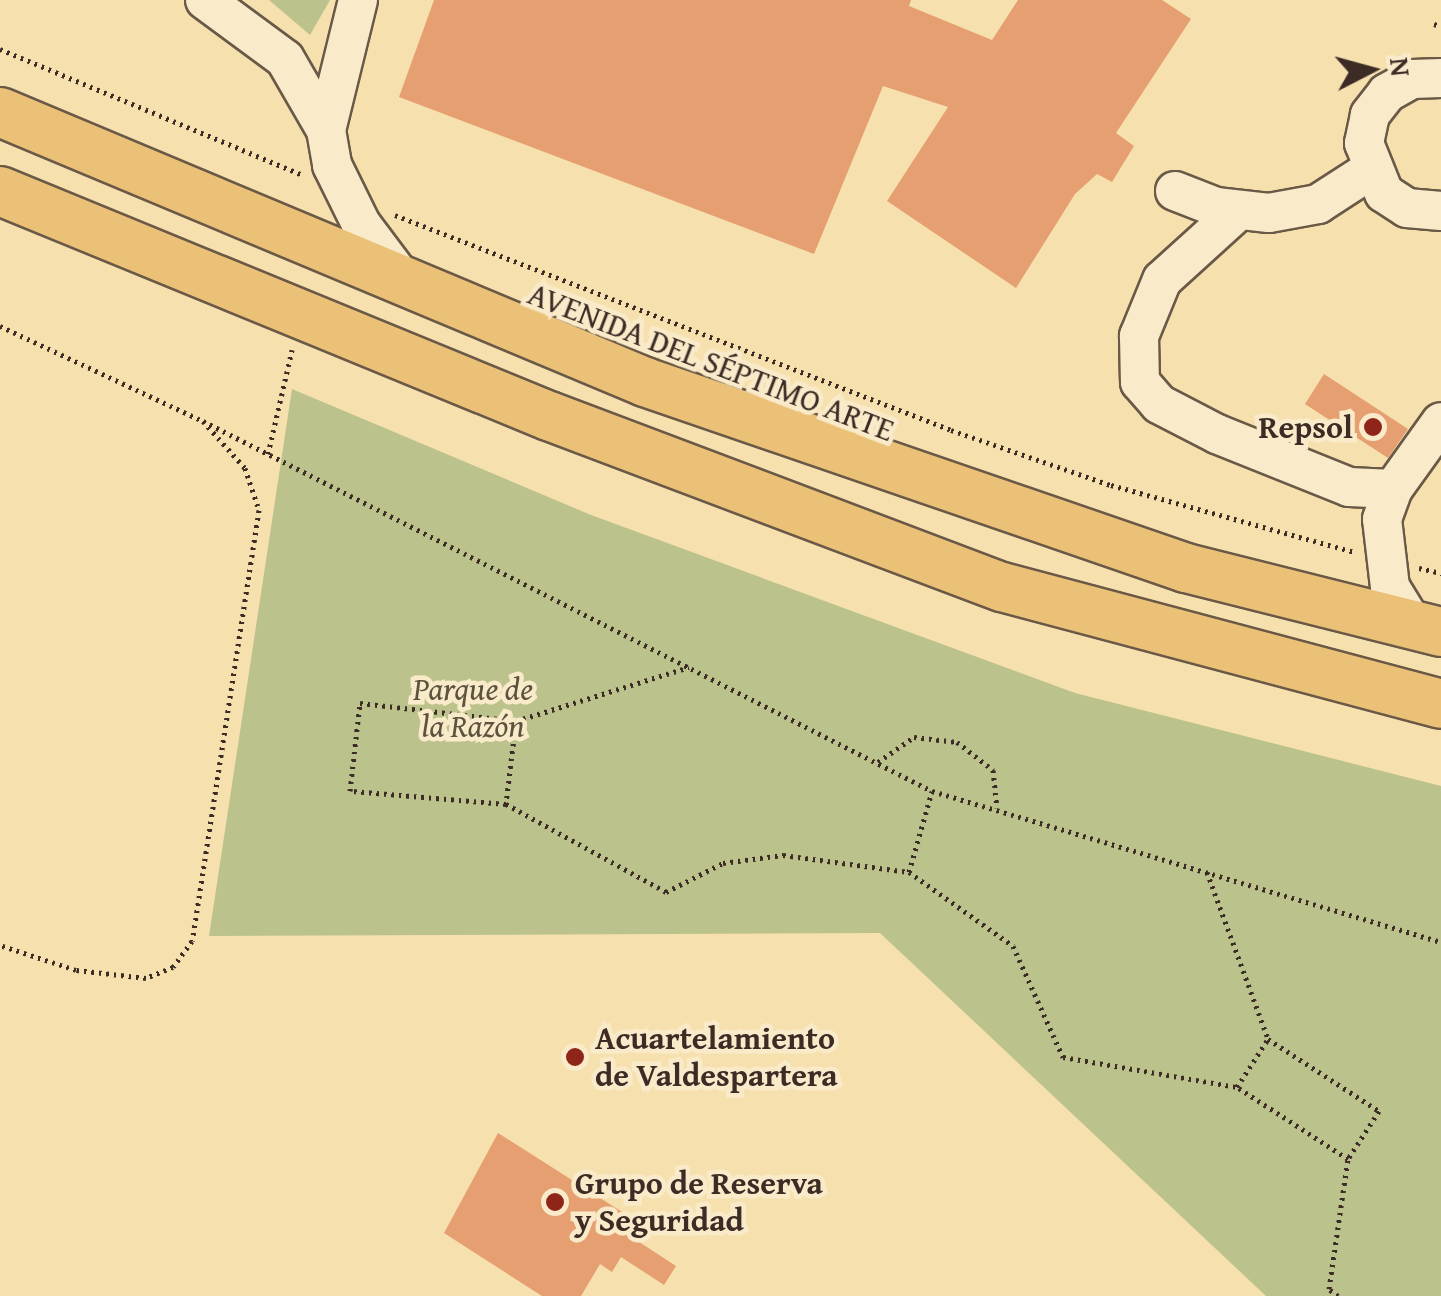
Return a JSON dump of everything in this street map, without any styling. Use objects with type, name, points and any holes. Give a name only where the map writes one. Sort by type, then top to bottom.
[{"type":"main road","name":"AVENIDA DEL SÉPTIMO ARTE","points":[[0,112],[644,382],[1186,568],[1428,629]]},
{"type":"main road","points":[[0,191],[301,315],[1002,587],[1441,704]]},
{"type":"street","points":[[205,0],[284,59],[326,130],[348,196],[402,280]]},
{"type":"street","points":[[326,130],[358,0]]},
{"type":"street","points":[[1439,32],[1426,79],[1370,115],[1369,171],[1395,202],[1441,211]]},
{"type":"street","points":[[1175,191],[1237,212],[1318,204],[1369,171]]},
{"type":"street","points":[[1237,212],[1162,280],[1139,336],[1140,382],[1159,404],[1216,434],[1350,486],[1393,488]]},
{"type":"street","points":[[1428,629],[1390,587],[1382,520],[1393,488],[1437,425]]},
{"type":"path","points":[[0,49],[348,196],[968,436],[1111,485],[1441,572]]},
{"type":"path","points":[[268,454],[301,315]]},
{"type":"path","points":[[0,326],[203,421],[932,791],[1441,942]]},
{"type":"path","points":[[0,945],[76,970],[146,978],[173,967],[192,942],[259,510],[245,468],[203,421]]},
{"type":"path","points":[[688,667],[516,721],[360,703],[350,791],[506,804],[666,892],[724,863],[783,855],[909,872],[1013,946],[1063,1057],[1237,1087],[1348,1158]]},
{"type":"path","points":[[506,804],[516,721]]},
{"type":"path","points":[[878,762],[900,741],[956,742],[993,770],[997,808]]},
{"type":"path","points":[[909,872],[932,791]]},
{"type":"path","points":[[1207,872],[1268,1038],[1379,1111],[1348,1158],[1329,1289],[1338,1296]]},
{"type":"path","points":[[1237,1087],[1268,1038]]},
{"type":"green space","points":[[269,0],[330,0],[310,35]]},
{"type":"green space","name":"Parque de la Razón","points":[[292,389],[591,515],[1075,693],[1441,786],[1441,1296],[1266,1296],[880,933],[209,936]]},
{"type":"building","points":[[434,0],[911,0],[909,6],[992,40],[1018,0],[1162,0],[1191,19],[1116,133],[1134,146],[1112,182],[1097,174],[1075,194],[1016,288],[887,201],[948,107],[883,86],[814,254],[399,97]]},
{"type":"building","name":"Repsol","points":[[1324,374],[1408,429],[1388,458],[1305,404]]},
{"type":"building","points":[[498,1133],[641,1224],[633,1238],[676,1266],[664,1285],[621,1257],[612,1272],[600,1264],[581,1296],[542,1296],[444,1233]]},
{"type":"place","name":"Repsol","points":[[1373,427]]},
{"type":"place","name":"Acuartelamiento de Valdespartera","points":[[575,1057]]},
{"type":"place","name":"Grupo de Reserva y Seguridad","points":[[555,1202]]}]
